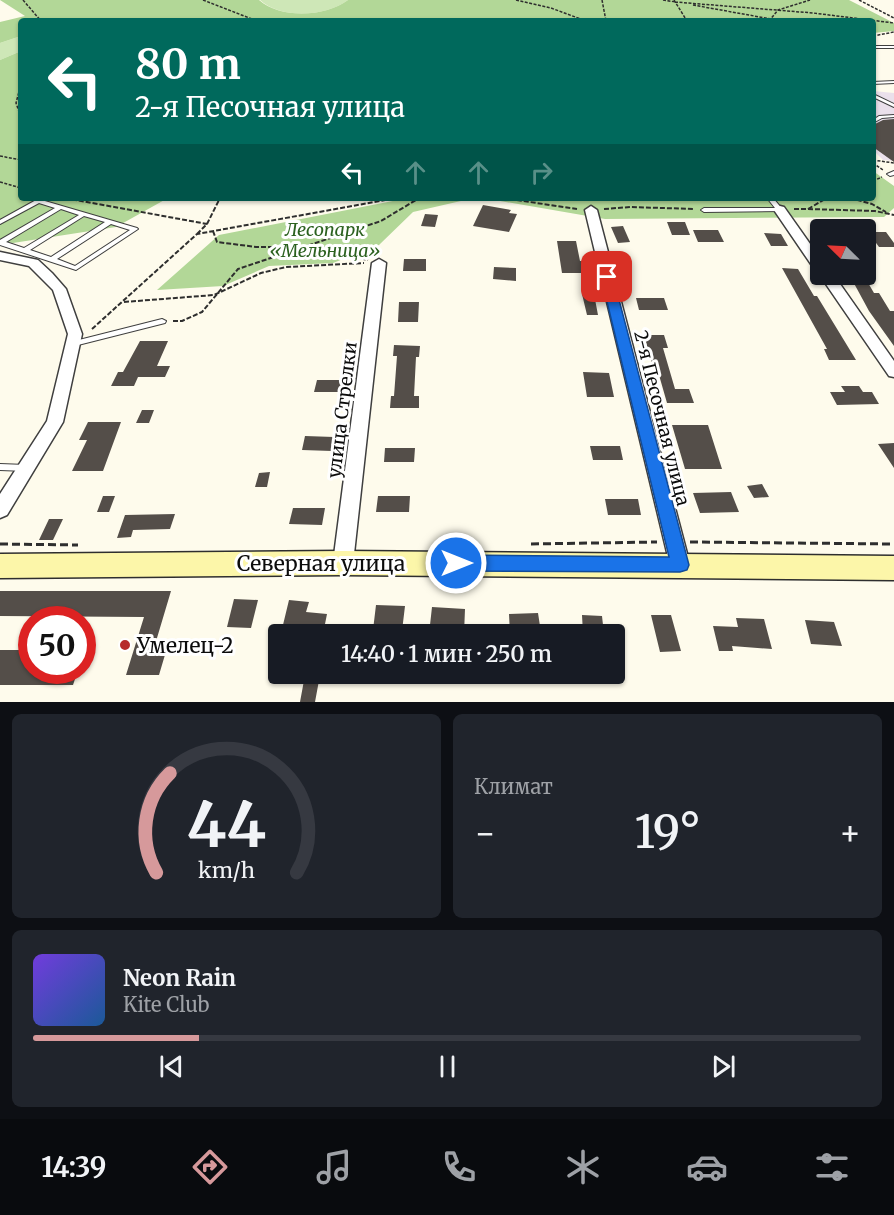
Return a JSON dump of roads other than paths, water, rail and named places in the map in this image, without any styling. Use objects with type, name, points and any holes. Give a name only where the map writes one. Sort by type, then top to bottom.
[{"type":"main road","name":"Северная улица","points":[[0,566],[343,562],[894,568]]},
{"type":"street","name":"2-я Песочная улица","points":[[591,210],[680,565]]},
{"type":"street","points":[[780,210],[810,253]]},
{"type":"street","points":[[0,256],[33,263],[48,263],[75,334],[55,422],[0,510]]},
{"type":"street","name":"улица Стрелки","points":[[343,562],[379,263]]},
{"type":"street","points":[[834,285],[894,372]]},
{"type":"lane","points":[[876,47],[894,47]]},
{"type":"lane","points":[[876,83],[894,82]]},
{"type":"lane","points":[[876,97],[894,106]]},
{"type":"lane","points":[[876,120],[881,117],[894,116]]},
{"type":"lane","points":[[0,222],[38,201],[135,229],[76,268],[48,263],[24,251],[0,243]]},
{"type":"lane","points":[[772,201],[780,210]]},
{"type":"lane","points":[[0,243],[61,207]]},
{"type":"lane","points":[[704,210],[780,210]]},
{"type":"lane","points":[[24,251],[84,214]]},
{"type":"lane","points":[[48,263],[110,222]]},
{"type":"lane","points":[[74,345],[162,321]]},
{"type":"lane","points":[[0,467],[27,468]]},
{"type":"place","name":"Умелец-2","points":[[125,645]]},
{"type":"park label","name":"Лесопарк «Мельница»","points":[[325,239]]}]
